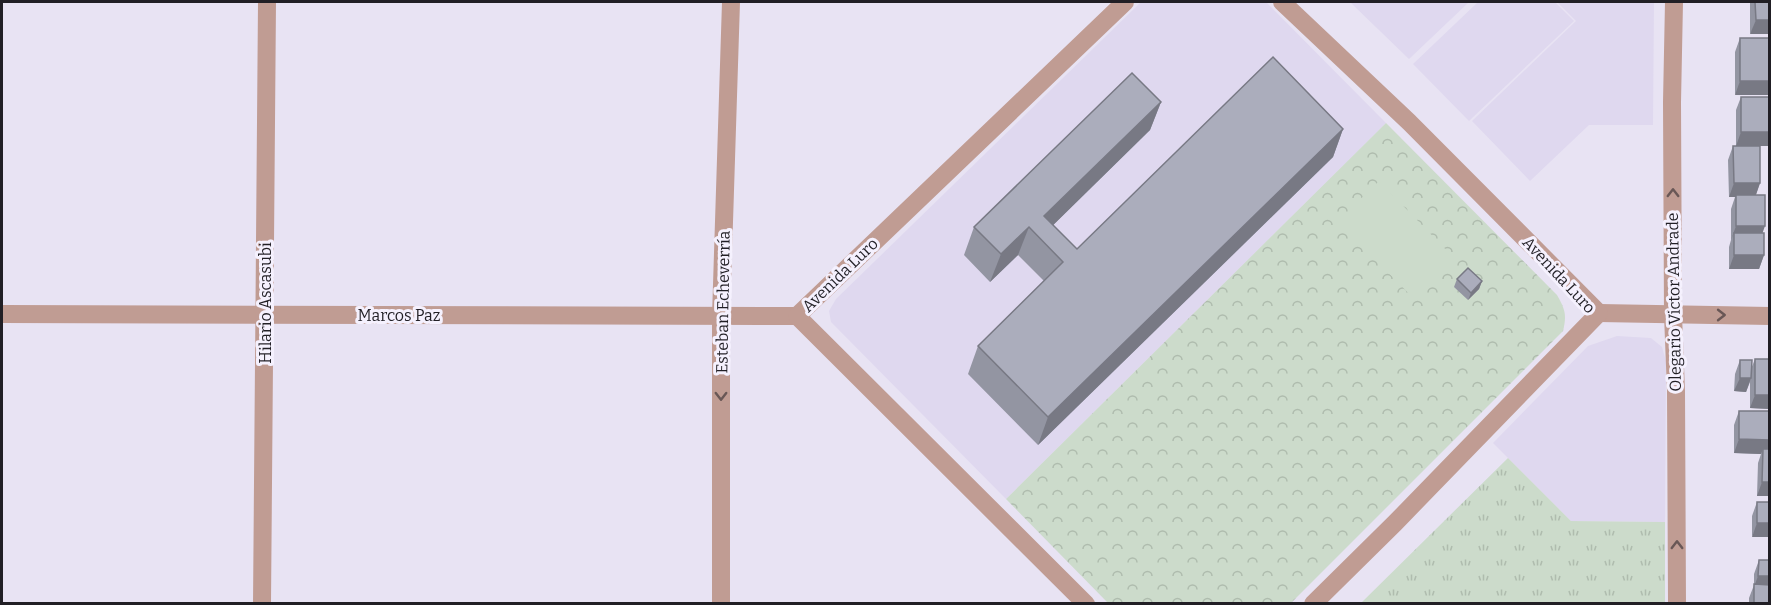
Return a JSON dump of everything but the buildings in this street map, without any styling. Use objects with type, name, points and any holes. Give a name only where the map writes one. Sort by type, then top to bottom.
[{"type":"street","name":"Hilario Ascasubi","points":[[262,603],[267,2]]},
{"type":"street","name":"Esteban Echeverría","points":[[721,603],[721,316],[731,2]]},
{"type":"street","name":"Avenida Luro","points":[[1086,603],[797,316],[1125,2]]},
{"type":"street","name":"Avenida Luro","points":[[1282,2],[1409,122],[1599,313],[1395,523],[1313,603]]},
{"type":"street","name":"Olegario Victor Andrade","points":[[1674,2],[1672,102],[1677,603]]},
{"type":"street","points":[[1599,313],[1770,316]]},
{"type":"street","name":"Marcos Paz","points":[[2,314],[797,316]]},
{"type":"shaded area","points":[[1141,2],[1266,2],[1386,123],[1006,499],[831,322],[829,311],[836,299]]},
{"type":"shaded area","points":[[1350,2],[1469,2],[1409,59]]},
{"type":"shaded area","points":[[1478,2],[1555,2],[1574,21],[1469,121],[1413,64]]},
{"type":"shaded area","points":[[1557,2],[1654,2],[1653,125],[1589,125],[1530,181],[1472,121],[1576,21]]},
{"type":"shaded area","points":[[1617,336],[1651,338],[1662,347],[1666,361],[1665,522],[1571,521],[1493,443],[1588,346]]},
{"type":"green space","points":[[1386,123],[1557,295],[1564,312],[1563,331],[1291,603],[1108,603],[1006,499]]},
{"type":"green space","points":[[1379,181],[1457,261],[1416,301],[1338,221]]},
{"type":"green space","points":[[1508,458],[1571,521],[1665,522],[1665,603],[1361,603]]}]
